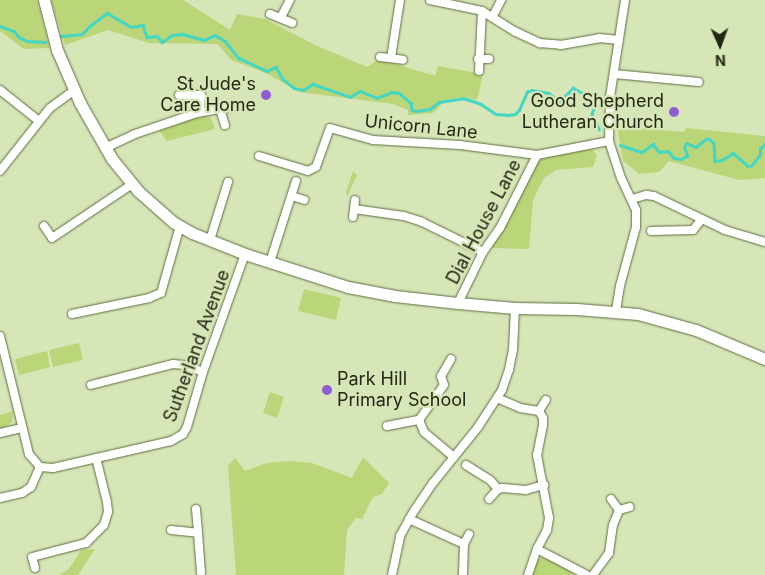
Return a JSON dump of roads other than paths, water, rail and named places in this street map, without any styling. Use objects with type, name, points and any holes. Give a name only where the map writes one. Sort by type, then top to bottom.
[{"type":"street","points":[[44,0],[57,50],[75,90],[106,148],[131,185],[180,226],[245,254],[348,287],[395,296],[458,303],[515,308],[616,311],[661,319],[682,325],[765,359]]},
{"type":"street","points":[[281,17],[290,0]]},
{"type":"street","points":[[391,58],[400,0]]},
{"type":"street","points":[[430,0],[482,11],[493,16],[514,31],[540,43],[562,45],[599,38],[619,40]]},
{"type":"street","points":[[493,16],[501,0]]},
{"type":"street","points":[[616,311],[620,286],[636,227],[636,210],[621,178],[609,137],[610,97],[625,0]]},
{"type":"street","points":[[478,71],[482,11]]},
{"type":"street","points":[[270,14],[281,17],[292,24]]},
{"type":"street","points":[[380,57],[403,60]]},
{"type":"street","points":[[478,59],[489,60]]},
{"type":"street","points":[[614,74],[699,82]]},
{"type":"street","points":[[0,90],[40,121]]},
{"type":"street","points":[[0,171],[50,108],[75,90]]},
{"type":"street","points":[[179,95],[201,95],[200,112]]},
{"type":"street","points":[[106,148],[135,134],[200,112],[231,107]]},
{"type":"street","points":[[220,109],[225,126]]},
{"type":"street","name":"Unicorn Lane","points":[[259,156],[308,171],[316,167],[330,128],[373,140],[460,146],[537,155],[609,137]]},
{"type":"street","name":"Dial House Lane","points":[[458,303],[483,252],[500,228],[537,155]]},
{"type":"street","points":[[270,262],[296,181]]},
{"type":"street","points":[[210,240],[221,194],[228,182]]},
{"type":"street","points":[[44,226],[52,238],[131,185]]},
{"type":"street","points":[[632,199],[646,195],[654,196],[725,230],[765,242]]},
{"type":"street","points":[[292,196],[304,200]]},
{"type":"street","points":[[355,200],[354,213],[413,219],[483,252]]},
{"type":"street","points":[[651,230],[693,230],[702,220]]},
{"type":"street","points":[[72,314],[150,298],[161,293],[180,226]]},
{"type":"street","name":"Sutherland Avenue","points":[[40,467],[53,468],[171,440],[183,434],[187,428],[203,372],[245,254]]},
{"type":"street","points":[[392,575],[397,548],[409,519],[433,483],[497,398],[509,370],[514,340],[515,308]]},
{"type":"street","points":[[0,336],[29,454],[40,467],[31,487],[22,493],[0,498]]},
{"type":"street","points":[[444,385],[441,376],[451,359]]},
{"type":"street","points":[[91,385],[173,364],[184,365],[203,372]]},
{"type":"street","points":[[444,385],[452,388]]},
{"type":"street","points":[[387,426],[419,420],[444,385]]},
{"type":"street","points":[[497,398],[520,408],[539,411]]},
{"type":"street","points":[[528,575],[548,524],[544,485],[537,455],[543,425],[539,411],[546,400]]},
{"type":"street","points":[[419,420],[424,432],[454,457]]},
{"type":"street","points":[[0,433],[22,428]]},
{"type":"street","points":[[35,568],[32,557],[86,543],[104,525],[108,512],[107,502],[96,458]]},
{"type":"street","points":[[466,465],[490,480],[498,489],[526,490],[544,485]]},
{"type":"street","points":[[489,499],[498,489]]},
{"type":"street","points":[[611,499],[619,510]]},
{"type":"street","points":[[619,510],[630,507]]},
{"type":"street","points":[[196,509],[200,574]]},
{"type":"street","points":[[593,575],[608,552],[611,531],[619,510]]},
{"type":"street","points":[[409,519],[464,544]]},
{"type":"street","points":[[171,530],[198,533]]},
{"type":"street","points":[[463,575],[464,544],[469,534]]},
{"type":"street","points":[[537,549],[587,575]]},
{"type":"waterway","points":[[61,36],[82,34],[107,13],[131,27],[143,25],[147,37],[157,36],[162,42],[172,35],[183,34],[204,40],[215,35],[225,41],[239,58],[267,71],[276,67],[283,79],[294,88],[303,90],[313,84],[350,97],[360,91],[377,98],[392,92],[399,93],[411,103],[412,110],[416,111],[430,109],[439,102],[463,98],[481,104],[496,114],[515,114],[519,110],[527,92],[532,90],[549,93],[559,102],[573,88],[595,99],[596,103],[592,114],[599,129]]},
{"type":"waterway","points":[[0,26],[14,31],[19,37],[27,41],[45,42]]},
{"type":"waterway","points":[[620,145],[642,152],[653,144],[659,152],[668,151],[674,158],[681,159],[687,156],[684,147],[686,143],[696,147],[706,139],[709,139],[714,143],[715,161],[722,160],[733,153],[748,166],[751,166],[760,155],[760,149],[765,144]]},
{"type":"place","name":"St Jude's Care Home","points":[[266,95]]},
{"type":"place","name":"Good Shepherd Lutheran Church","points":[[674,112]]},
{"type":"place","name":"Park Hill Primary School","points":[[327,390]]}]
